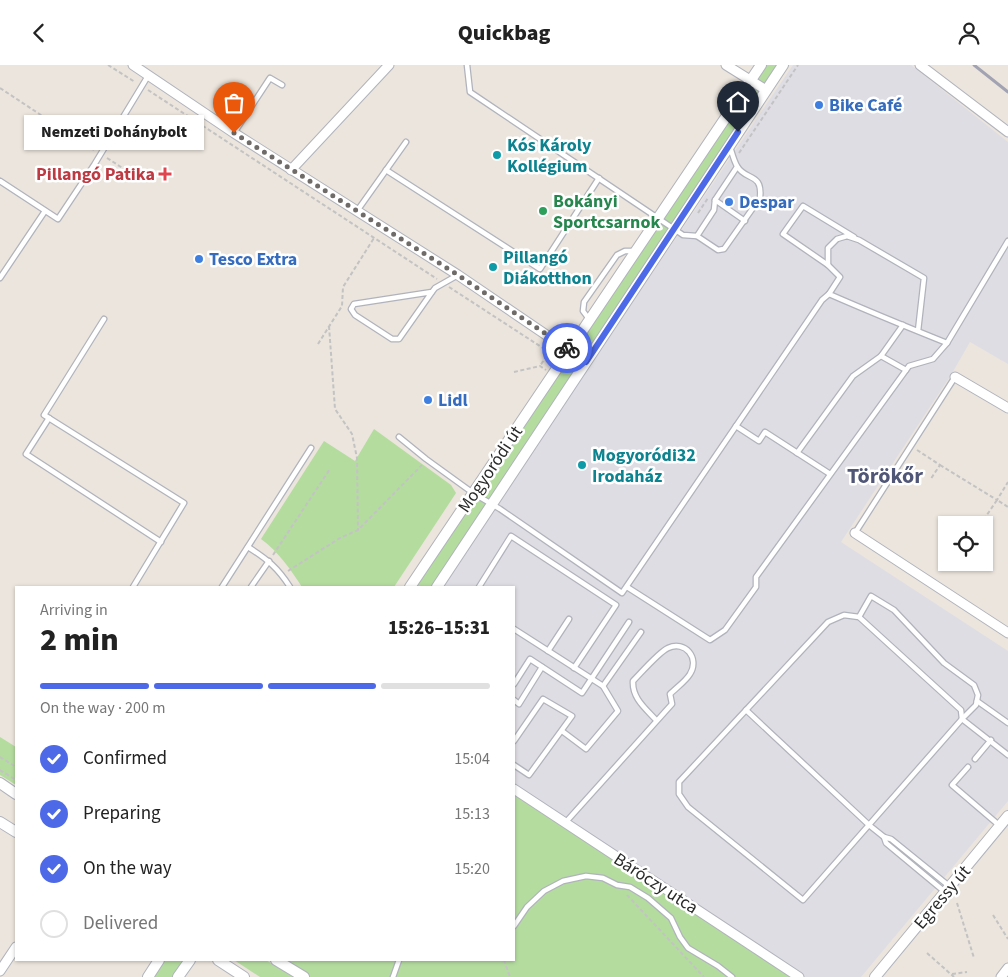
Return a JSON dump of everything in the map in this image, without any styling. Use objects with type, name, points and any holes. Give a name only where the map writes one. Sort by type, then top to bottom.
[{"type":"street","points":[[132,65],[234,133],[458,275],[586,362]]},
{"type":"street","points":[[292,170],[389,65]]},
{"type":"street","points":[[726,65],[766,90]]},
{"type":"street","name":"Mogyoródi út","points":[[411,586],[761,65]]},
{"type":"street","name":"Mogyoródi út","points":[[441,586],[492,505],[783,65]]},
{"type":"street","points":[[920,65],[1008,132]]},
{"type":"street","points":[[955,377],[1008,408]]},
{"type":"street","points":[[855,533],[1008,633]]},
{"type":"street","points":[[0,783],[15,792]]},
{"type":"street","name":"Báróczy utca","points":[[515,790],[798,977]]},
{"type":"street","name":"Egressy út","points":[[875,977],[1008,816]]},
{"type":"street","points":[[0,821],[15,831]]},
{"type":"street","points":[[2,965],[15,948]]},
{"type":"street","points":[[148,977],[158,961]]},
{"type":"street","points":[[178,977],[189,961]]},
{"type":"street","points":[[220,961],[244,977]]},
{"type":"street","points":[[278,961],[304,977]]},
{"type":"street","points":[[1001,977],[1008,969]]},
{"type":"lane","points":[[468,65],[470,92],[683,235],[697,236],[708,241],[718,250],[724,249],[760,198],[761,188],[758,181],[737,167],[729,145]]},
{"type":"lane","points":[[0,181],[58,219],[149,75]]},
{"type":"lane","points":[[234,133],[270,77],[282,85]]},
{"type":"lane","points":[[357,211],[406,142]]},
{"type":"lane","points":[[697,236],[714,210],[715,200],[737,167]]},
{"type":"lane","points":[[386,170],[540,269],[599,178]]},
{"type":"lane","points":[[715,200],[729,212],[744,221]]},
{"type":"lane","points":[[399,437],[473,493],[622,593],[822,300],[829,294],[840,277],[828,265],[783,234],[803,206],[924,278],[918,331]]},
{"type":"lane","points":[[0,278],[45,211]]},
{"type":"lane","points":[[828,265],[828,248],[837,239],[847,236],[859,240]]},
{"type":"lane","points":[[627,587],[710,640],[726,630],[756,587],[756,577],[909,366],[933,359],[947,343],[1008,241]]},
{"type":"lane","points":[[590,319],[583,311],[584,302],[617,255],[625,251],[636,251]]},
{"type":"lane","points":[[432,292],[354,304],[351,309],[355,315],[392,339],[399,339],[432,292],[458,275]]},
{"type":"lane","points":[[829,294],[947,343]]},
{"type":"lane","points":[[104,319],[44,415],[184,503],[133,586]]},
{"type":"lane","points":[[797,453],[853,376],[881,356],[904,325]]},
{"type":"lane","points":[[881,356],[906,370]]},
{"type":"lane","points":[[855,533],[955,377]]},
{"type":"lane","points":[[49,418],[26,455],[161,542]]},
{"type":"lane","points":[[736,426],[759,441],[765,432],[830,474]]},
{"type":"lane","points":[[223,586],[311,448]]},
{"type":"lane","points":[[480,586],[511,536],[616,605],[574,668]]},
{"type":"lane","points":[[248,547],[269,561],[281,573],[289,586]]},
{"type":"lane","points":[[252,586],[269,561]]},
{"type":"lane","points":[[859,617],[871,595],[894,610],[944,663],[974,685],[978,695],[977,701],[976,705],[962,719],[803,900],[688,807],[679,794],[679,782],[828,622],[844,615],[859,617],[961,710],[962,719],[1008,755]]},
{"type":"lane","points":[[548,651],[569,619]]},
{"type":"lane","points":[[515,682],[530,659],[582,693],[629,622]]},
{"type":"lane","points":[[515,630],[602,687],[618,711],[586,749],[562,731]]},
{"type":"lane","points":[[602,687],[642,632]]},
{"type":"lane","points":[[565,823],[672,704],[670,694],[690,674],[693,664],[690,652],[685,647],[677,645],[667,648],[633,681],[633,689],[638,700],[656,720]]},
{"type":"lane","points":[[515,701],[519,704],[542,667]]},
{"type":"lane","points":[[515,740],[543,699],[572,715],[529,775],[515,766]]},
{"type":"lane","points":[[977,701],[1008,723]]},
{"type":"lane","points":[[746,710],[869,825],[884,837],[891,839],[948,889]]},
{"type":"lane","points":[[975,759],[991,740]]},
{"type":"lane","points":[[968,767],[952,785],[1000,826]]},
{"type":"lane","points":[[515,925],[527,907],[544,891],[563,881],[586,876],[603,878],[617,885],[630,887],[648,898],[672,918],[680,937],[688,948],[718,965],[732,977]]},
{"type":"lane","points":[[393,977],[399,961]]},
{"type":"path","points":[[108,65],[549,352],[540,366]]},
{"type":"path","points":[[0,88],[124,169],[126,178]]},
{"type":"path","points":[[318,345],[342,305],[343,287],[374,238]]},
{"type":"path","points":[[329,326],[335,409],[352,434],[357,458],[358,529]]},
{"type":"path","points":[[910,446],[1008,507]]},
{"type":"path","points":[[281,573],[291,571],[340,538],[358,529],[426,459]]},
{"type":"path","points":[[930,480],[940,465]]},
{"type":"path","points":[[269,561],[330,469]]},
{"type":"path","points":[[986,516],[1008,482]]},
{"type":"path","points":[[0,757],[15,766]]},
{"type":"path","points":[[0,770],[15,779]]},
{"type":"path","points":[[617,885],[704,977]]},
{"type":"path","points":[[957,903],[974,959]]},
{"type":"path","points":[[993,915],[1008,939]]},
{"type":"path","points":[[926,953],[954,977]]},
{"type":"path","points":[[504,961],[510,977]]},
{"type":"path","points":[[951,974],[967,972]]},
{"type":"shaded area","points":[[793,65],[911,65],[1008,142],[1008,364],[970,342],[951,375],[841,542],[1008,651],[1008,801],[861,977],[803,977],[515,788],[515,586],[441,586]]},
{"type":"green space","points":[[761,65],[783,65],[438,586],[411,586]]},
{"type":"green space","points":[[374,429],[451,485],[456,493],[395,586],[301,586],[279,555],[261,539],[324,441],[355,461]]},
{"type":"green space","points":[[0,737],[15,746],[15,784],[0,775]]},
{"type":"green space","points":[[515,790],[799,977],[304,977],[278,961],[515,961]]},
{"type":"green space","points":[[158,961],[189,961],[178,977],[148,977]]},
{"type":"green space","points":[[236,961],[268,961],[293,977],[260,977]]},
{"type":"railway","points":[[974,65],[1008,92]]},
{"type":"way so far","points":[[234,133],[458,275],[567,348]]},
{"type":"place","name":"Bike Café","points":[[819,105]]},
{"type":"place","name":"Nemzeti Dohánybolt","points":[[234,133]]},
{"type":"place","name":"Kós Károly Kollégium","points":[[497,155]]},
{"type":"place","name":"Pillangó Patika","points":[[165,174]]},
{"type":"place","name":"Despar","points":[[729,202]]},
{"type":"place","name":"Bokányi Sportcsarnok","points":[[543,211]]},
{"type":"place","name":"Tesco Extra","points":[[199,259]]},
{"type":"place","name":"Pillangó Diákotthon","points":[[493,267]]},
{"type":"place","name":"Lidl","points":[[428,400]]},
{"type":"place","name":"Mogyoródi32 Irodaház","points":[[582,465]]},
{"type":"district","name":"Törökőr","points":[[885,475]]},
{"type":"route","points":[[567,348],[586,362],[738,132]]}]
